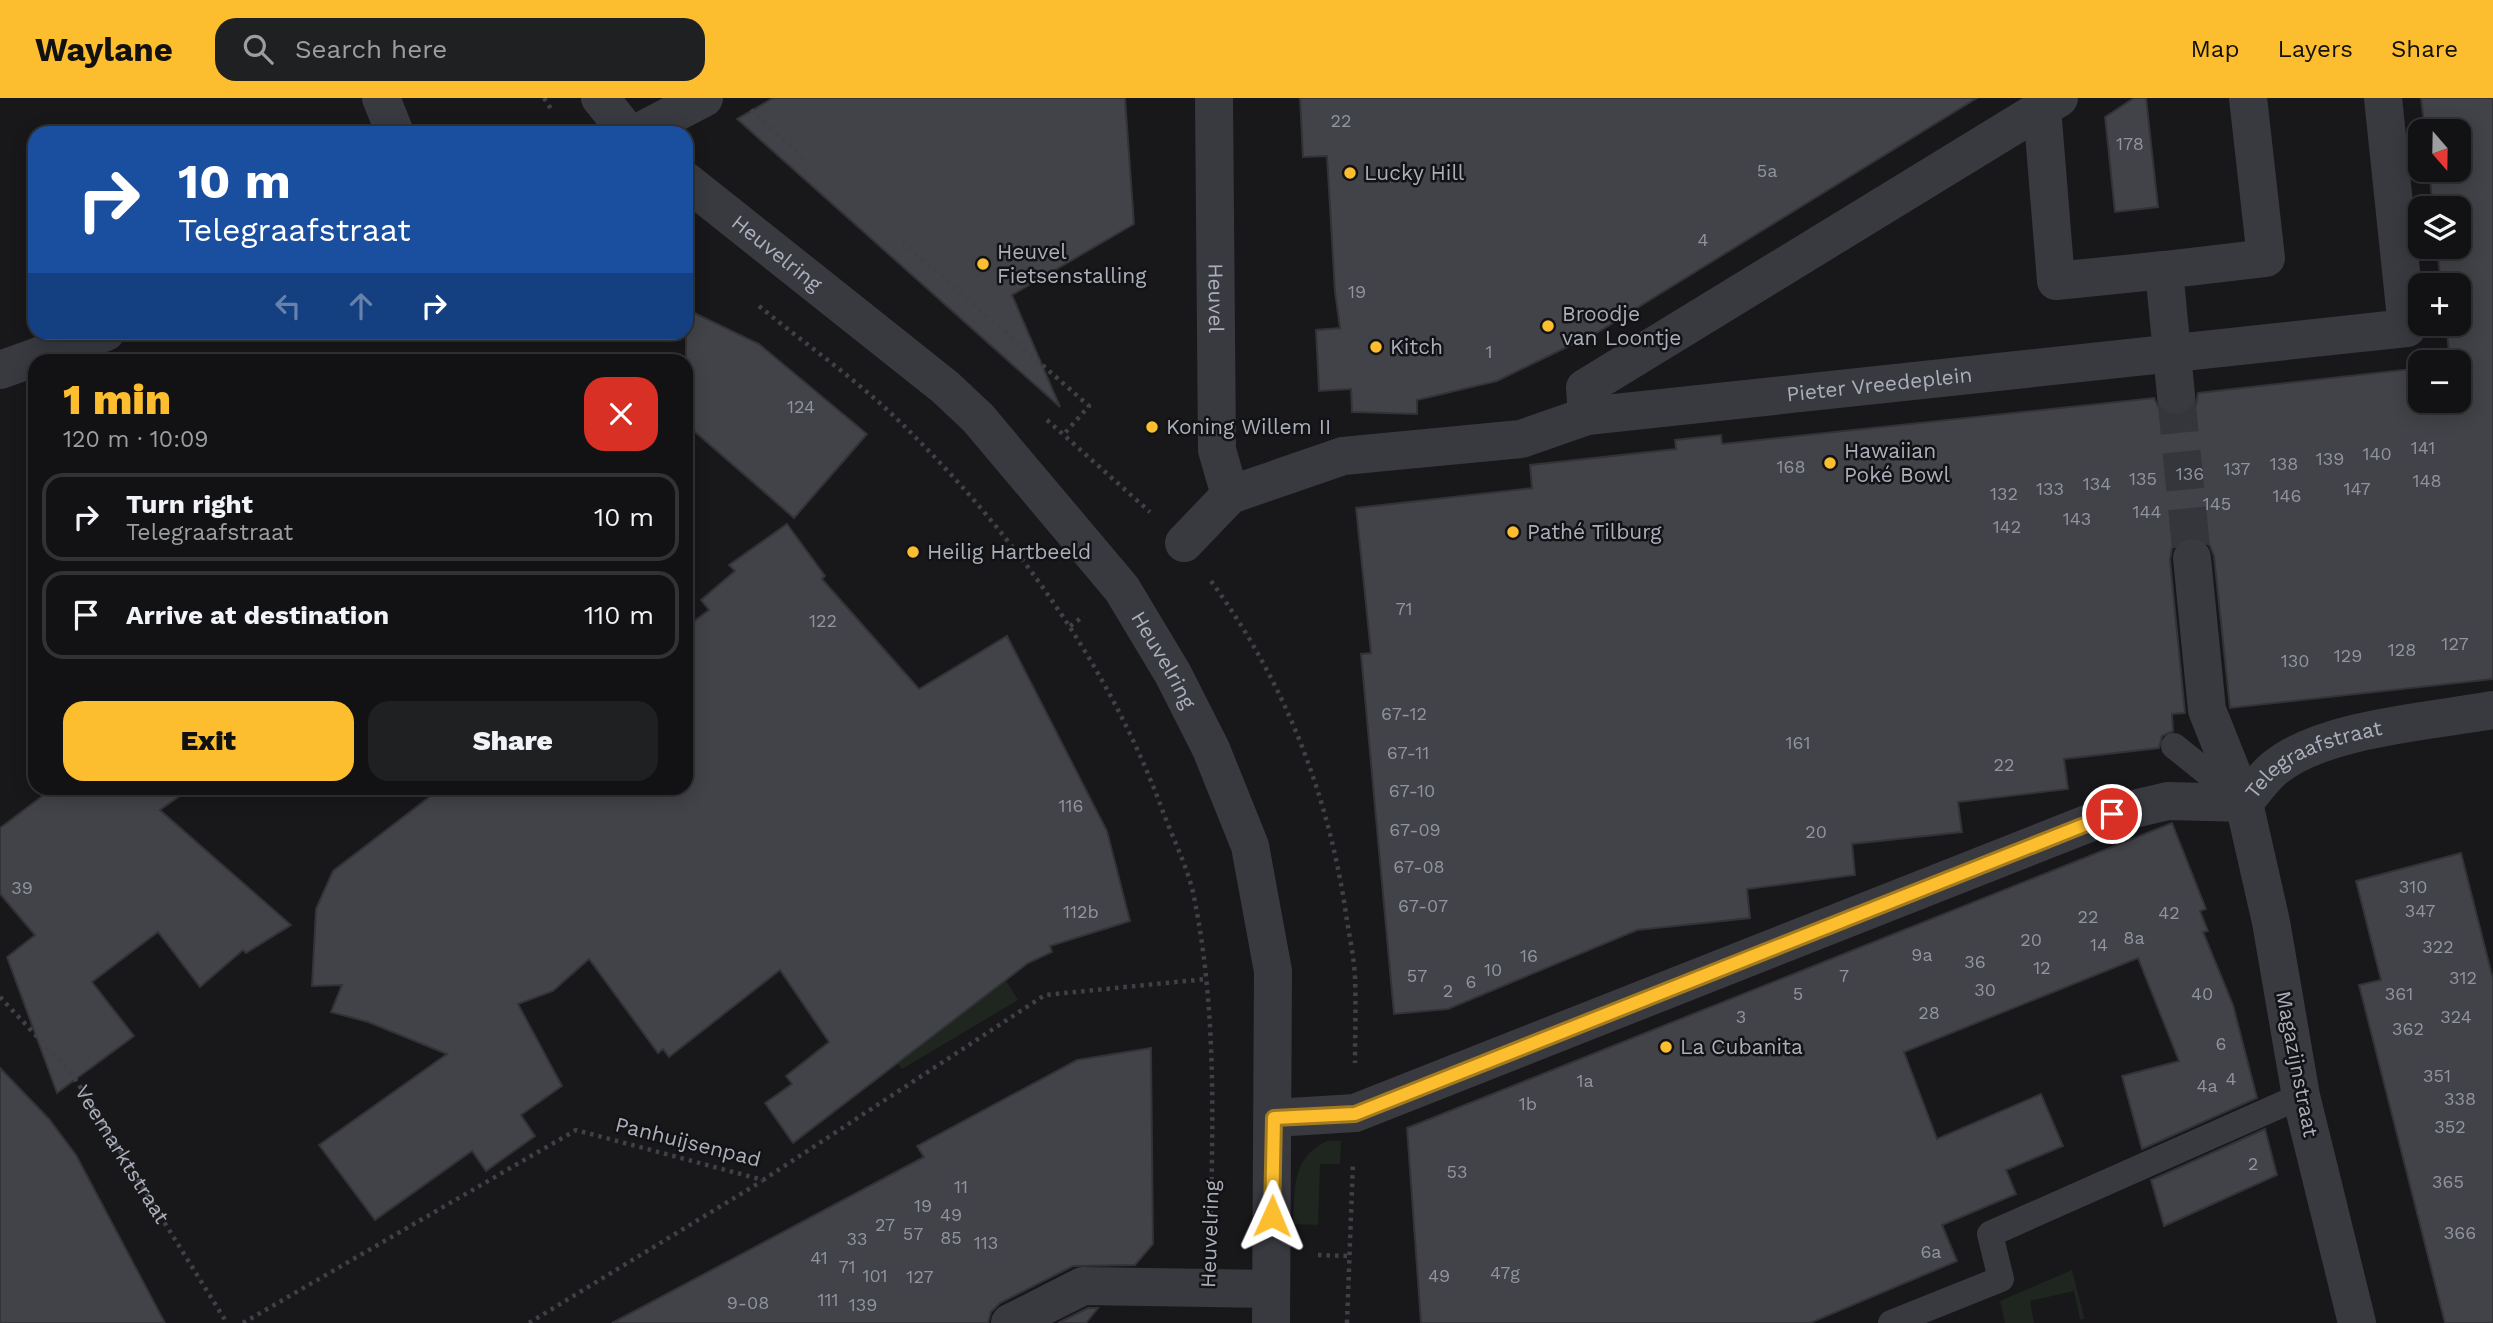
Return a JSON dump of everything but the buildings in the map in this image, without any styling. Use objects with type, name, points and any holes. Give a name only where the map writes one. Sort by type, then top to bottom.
[{"type":"street","points":[[381,98],[392,126]]},
{"type":"street","points":[[600,98],[622,126]]},
{"type":"street","name":"Heuvel","points":[[1214,98],[1217,450],[1230,495]]},
{"type":"street","points":[[1587,416],[1585,388],[2050,103],[2056,281],[2266,258],[2248,98]]},
{"type":"street","name":"Pieter Vreedeplein","points":[[1230,495],[1343,456],[1521,439],[1587,416],[2407,328],[2383,98]]},
{"type":"street","points":[[650,126],[690,105]]},
{"type":"street","name":"Heuvelring","points":[[693,187],[945,387],[978,418],[1122,589],[1173,674],[1211,749],[1250,846],[1273,971],[1271,1306]]},
{"type":"street","points":[[2164,270],[2176,395]]},
{"type":"street","points":[[45,354],[84,340]]},
{"type":"street","points":[[0,370],[28,360]]},
{"type":"street","points":[[1184,543],[1230,495]]},
{"type":"street","points":[[2192,558],[2207,710],[2244,803]]},
{"type":"street","name":"Telegraafstraat","points":[[1274,1118],[1355,1114],[2112,814],[2168,801],[2244,803],[2277,766],[2315,745],[2381,729],[2492,713]]},
{"type":"street","name":"Magazijnstraat","points":[[2244,803],[2271,922],[2301,1096],[2357,1323]]},
{"type":"street","points":[[1010,1323],[1083,1286],[1209,1289],[1271,1306]]},
{"type":"lane","points":[[2174,746],[2244,803]]},
{"type":"lane","points":[[1891,1323],[2001,1279],[1990,1234],[2301,1096]]},
{"type":"path","points":[[745,105],[808,162]]},
{"type":"path","points":[[902,242],[1089,406],[1064,434]]},
{"type":"path","name":"Heuvelring","points":[[750,298],[897,420],[977,503],[1070,626],[1125,720],[1146,767],[1194,894],[1206,979],[1213,1114],[1209,1289]]},
{"type":"path","points":[[1184,543],[1234,612],[1278,686],[1313,771],[1338,856],[1355,975],[1355,1114],[1347,1323]]},
{"type":"path","name":"Panhuijsenpad","points":[[243,1323],[576,1130],[763,1180],[1045,995],[1206,979]]},
{"type":"path","name":"Veemarktstraat","points":[[0,997],[72,1074],[227,1323]]},
{"type":"path","points":[[529,1323],[763,1180]]},
{"type":"shaded area","points":[[1006,981],[1018,1000],[902,1069],[898,1064]]},
{"type":"shaded area","points":[[1327,1141],[1341,1141],[1340,1164],[1320,1164],[1318,1225],[1293,1224],[1295,1187],[1301,1166],[1315,1148]]},
{"type":"shaded area","points":[[2072,1270],[2084,1317],[2087,1317],[2080,1320],[2074,1291],[2030,1301],[2034,1323],[2005,1323],[2000,1301]]},
{"type":"tunnel","points":[[2176,395],[2192,558]]},
{"type":"place","name":"Lucky Hill","points":[[1350,173]]},
{"type":"place","name":"Heuvel Fietsenstalling","points":[[983,264]]},
{"type":"place","name":"Broodje van Loontje","points":[[1548,326]]},
{"type":"place","name":"Kitch","points":[[1376,347]]},
{"type":"place","name":"Koning Willem II","points":[[1152,427]]},
{"type":"place","name":"Hawaiian Poké Bowl","points":[[1830,463]]},
{"type":"place","name":"Pathé Tilburg","points":[[1513,532]]},
{"type":"place","name":"Heilig Hartbeeld","points":[[913,552]]},
{"type":"place","name":"La Cubanita","points":[[1666,1047]]},
{"type":"route","points":[[1272,1216],[1274,1118],[1355,1114],[2112,814]]}]
